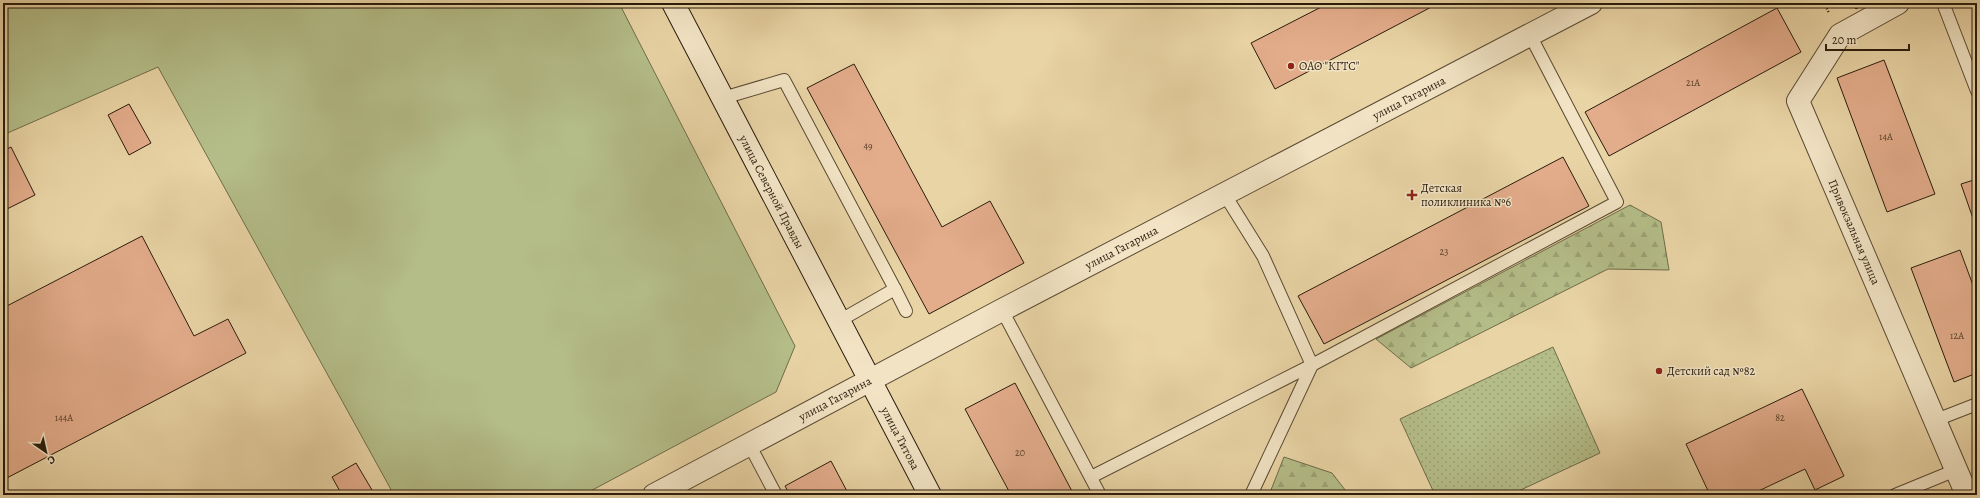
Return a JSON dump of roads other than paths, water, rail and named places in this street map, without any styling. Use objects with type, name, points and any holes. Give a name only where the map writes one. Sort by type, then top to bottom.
[{"type":"street","name":"улица Северной Правды","points":[[673,3],[870,381]]},
{"type":"street","name":"улица Гагарина","points":[[654,495],[1002,310],[1592,3]]},
{"type":"street","name":"Привокзальная улица","points":[[1898,3],[1840,35],[1798,100],[1967,495]]},
{"type":"street","name":"улица Титова","points":[[870,381],[930,495]]},
{"type":"lane","points":[[1943,3],[1977,91]]},
{"type":"lane","points":[[1091,477],[1312,365],[1617,202],[1530,35]]},
{"type":"lane","points":[[723,98],[784,80],[906,311]]},
{"type":"lane","points":[[1225,195],[1263,256],[1312,365],[1250,495]]},
{"type":"lane","points":[[839,321],[894,289]]},
{"type":"lane","points":[[1002,310],[1100,495]]},
{"type":"lane","points":[[1936,420],[1977,404]]},
{"type":"lane","points":[[749,444],[776,495]]},
{"type":"lane","points":[[1895,495],[1956,470]]},
{"type":"place","name":"ОАО \"КГТС\"","points":[[1291,66]]},
{"type":"place","name":"Детская поликлиника №6","points":[[1412,195]]},
{"type":"place","name":"Детский сад №82","points":[[1659,371]]}]
